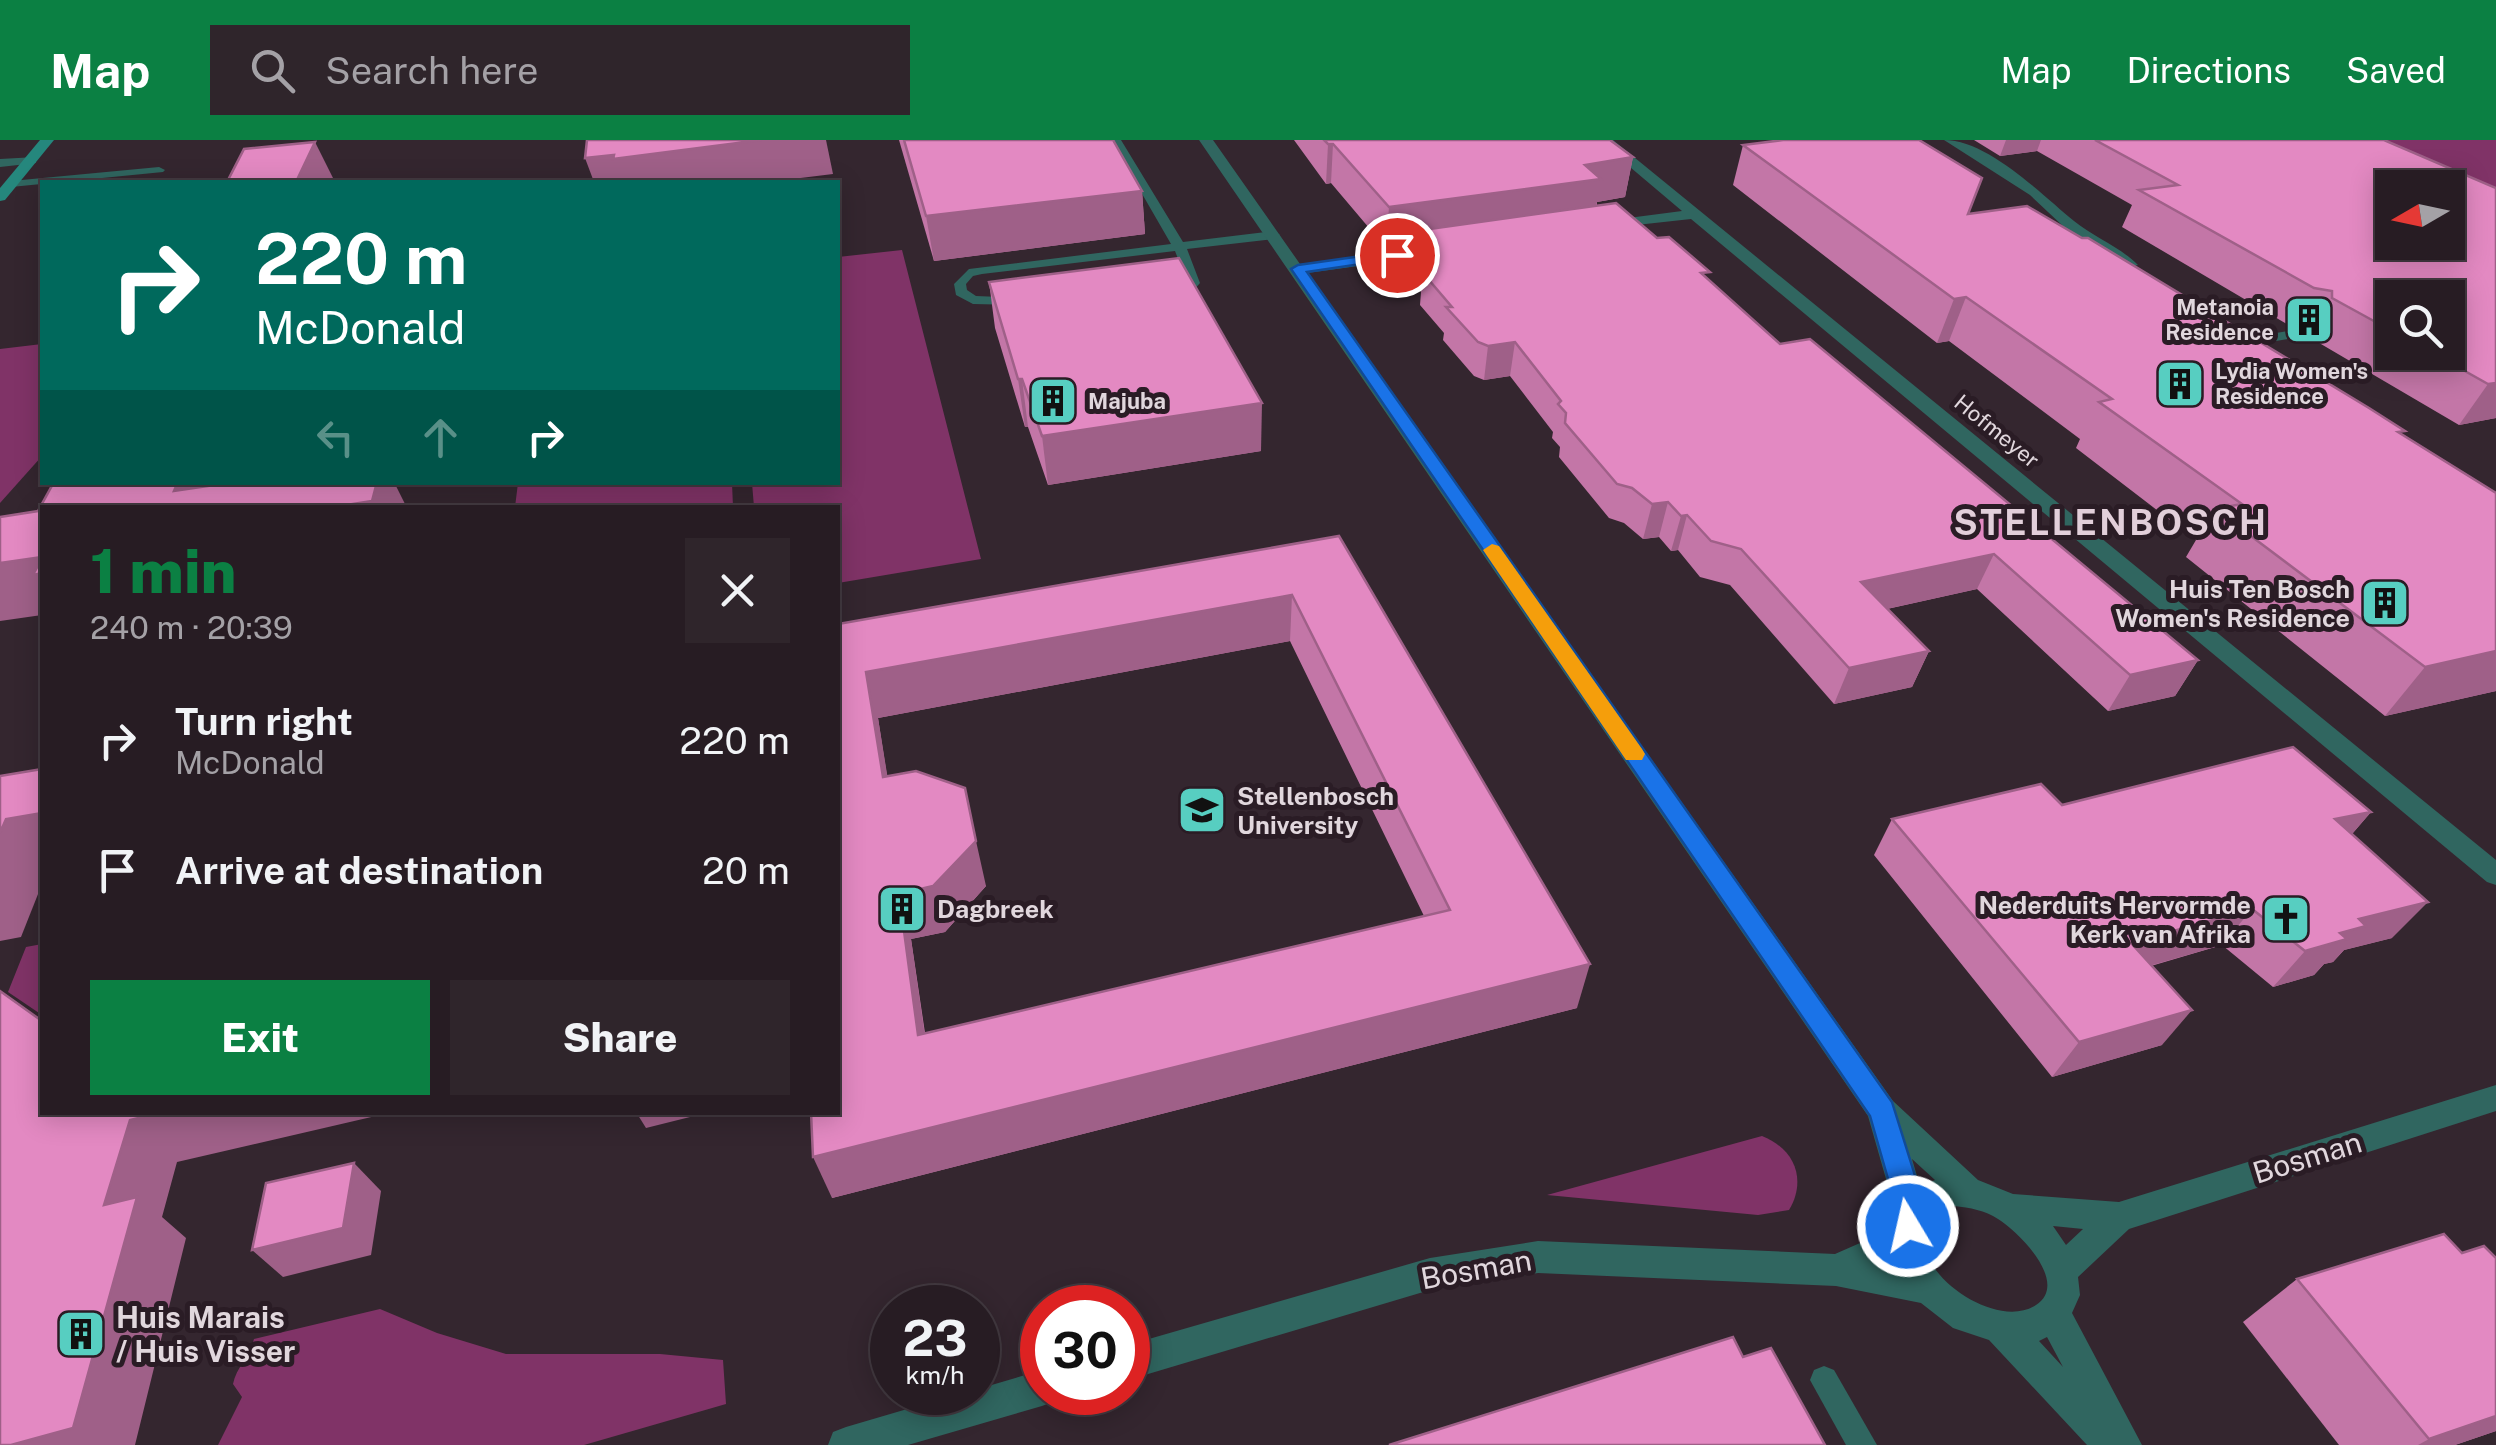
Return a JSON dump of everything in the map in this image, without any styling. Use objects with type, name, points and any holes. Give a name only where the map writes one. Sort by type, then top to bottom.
[{"type":"street","points":[[0,197],[47,140]]},
{"type":"street","points":[[1206,140],[1882,1111],[1967,1190],[2014,1208],[2052,1248],[2062,1287],[2053,1314],[2032,1327],[2001,1328],[1962,1315],[1930,1288],[1914,1264],[1910,1226],[1882,1111]]},
{"type":"street","name":"Hofmeyer","points":[[1605,140],[2496,875]]},
{"type":"street","points":[[1951,140],[2035,192],[2069,224],[2141,272]]},
{"type":"street","points":[[0,163],[31,160]]},
{"type":"street","points":[[1584,230],[1694,214]]},
{"type":"street","points":[[1298,269],[1454,248]]},
{"type":"street","name":"Bosman","points":[[2014,1208],[2119,1217],[2496,1098]]},
{"type":"street","points":[[1910,1226],[1925,1200],[1944,1192],[1967,1190]]},
{"type":"street","name":"Bosman","points":[[2061,1272],[2119,1217]]},
{"type":"street","name":"Bosman","points":[[1836,1270],[1910,1226]]},
{"type":"street","name":"Bosman","points":[[1150,1357],[1430,1274],[1538,1257],[1836,1270],[1930,1288]]},
{"type":"street","points":[[2053,1314],[2124,1445]]},
{"type":"street","points":[[2001,1328],[2111,1445]]},
{"type":"street","points":[[846,1445],[1020,1394]]},
{"type":"lane","points":[[1116,140],[1180,248],[1194,283],[1187,289],[1160,293]]},
{"type":"lane","points":[[52,180],[158,170]]},
{"type":"lane","points":[[10,184],[40,181]]},
{"type":"lane","points":[[1037,301],[973,300],[961,292],[960,284],[963,277],[982,270],[1274,235]]},
{"type":"lane","points":[[2300,334],[2252,346],[2314,342]]},
{"type":"lane","points":[[1824,1380],[1862,1445]]},
{"type":"shaded area","points":[[2295,140],[2496,140],[2496,223],[2465,200],[2465,170],[2391,170]]},
{"type":"shaded area","points":[[902,250],[981,559],[840,583],[840,505],[754,505],[752,485],[840,485],[840,257]]},
{"type":"shaded area","points":[[40,344],[40,458],[0,503],[0,349]]},
{"type":"shaded area","points":[[518,485],[732,485],[733,505],[515,505]]},
{"type":"shaded area","points":[[40,944],[40,1014],[8,992],[26,947]]},
{"type":"shaded area","points":[[1762,1136],[1783,1149],[1795,1167],[1797,1188],[1789,1210],[1758,1215],[1547,1195]]},
{"type":"shaded area","points":[[380,1309],[437,1333],[506,1354],[660,1354],[723,1360],[726,1404],[584,1445],[218,1445],[242,1397],[233,1384],[254,1339]]},
{"type":"building","points":[[587,140],[761,140],[613,159],[614,155],[585,158]]},
{"type":"building","points":[[904,140],[1113,140],[1142,191],[926,216]]},
{"type":"building","points":[[1324,140],[1610,140],[1633,157],[1585,165],[1601,179],[1389,207],[1333,144]]},
{"type":"building","points":[[1783,140],[1919,140],[1982,178],[1968,214],[2027,206],[2088,238],[2369,408],[2405,431],[2398,432],[2496,493],[2496,651],[2425,667],[2215,509],[2242,504],[2099,402],[2112,399],[1966,297],[1954,299],[1743,145]]},
{"type":"building","points":[[2095,140],[2384,140],[2454,170],[2375,170],[2375,260],[2465,260],[2465,175],[2496,188],[2496,383],[2488,384],[2463,370],[2465,280],[2375,280],[2375,322],[2332,298],[2332,291],[2314,288],[2139,190],[2178,185]]},
{"type":"building","points":[[315,142],[297,180],[228,180],[244,149]]},
{"type":"building","points":[[1616,203],[1657,238],[1669,237],[1710,272],[1701,273],[1780,344],[1810,339],[2198,660],[2130,675],[1994,554],[1861,582],[1929,651],[1849,668],[1741,549],[1711,541],[1687,515],[1681,516],[1668,502],[1652,504],[1632,488],[1617,484],[1565,423],[1566,413],[1558,404],[1561,401],[1515,342],[1488,346],[1478,342],[1446,307],[1452,307],[1423,273],[1434,271],[1401,233]]},
{"type":"building","points":[[1179,258],[1262,403],[1042,436],[1022,379],[1018,379],[989,282]]},
{"type":"building","points":[[52,485],[177,485],[174,491],[215,485],[376,485],[372,501],[346,505],[41,505]]},
{"type":"building","points":[[40,507],[40,557],[0,563],[0,517],[38,511]]},
{"type":"building","points":[[1339,536],[1590,964],[813,1157],[811,1115],[840,1115],[840,624]],"holes":[[[1292,595],[1450,910],[918,1035],[899,894],[933,886],[976,841],[965,788],[916,771],[883,777],[866,672]]]},
{"type":"building","points":[[2293,747],[2371,812],[2335,819],[2428,902],[2359,919],[2366,926],[2340,933],[2347,939],[2305,951],[2252,909],[2131,943],[2192,1010],[2079,1042],[1892,819],[2041,784],[2062,805]]},
{"type":"building","points":[[40,769],[40,813],[6,819],[0,833],[0,776]]},
{"type":"building","points":[[0,991],[40,1020],[40,1115],[151,1115],[130,1120],[104,1205],[137,1197],[73,1428],[0,1445]]},
{"type":"building","points":[[354,1163],[343,1228],[252,1250],[266,1183]]},
{"type":"building","points":[[2444,1234],[2462,1253],[2484,1246],[2496,1258],[2496,1416],[2429,1439],[2297,1279]]},
{"type":"building","points":[[1733,1337],[1743,1357],[1771,1348],[1825,1445],[1389,1445]]},
{"type":"slow traffic","points":[[1492,550],[1634,754]]},
{"type":"place","name":"Metanoia Residence","points":[[2309,320]]},
{"type":"place","name":"Lydia Women's Residence","points":[[2180,384]]},
{"type":"place","name":"Majuba","points":[[1053,401]]},
{"type":"place","name":"Huis Ten Bosch Women's Residence","points":[[2385,603]]},
{"type":"place","name":"Stellenbosch University","points":[[1202,810]]},
{"type":"place","name":"Dagbreek","points":[[902,909]]},
{"type":"place","name":"Nederduits Hervormde Kerk van Afrika","points":[[2286,919]]},
{"type":"place","name":"Huis Marais / Huis Visser","points":[[81,1334]]},
{"type":"district","name":"STELLENBOSCH","points":[[2111,522]]},
{"type":"route","points":[[1397,255],[1298,269],[1882,1111],[1912,1214],[1908,1226]]}]
